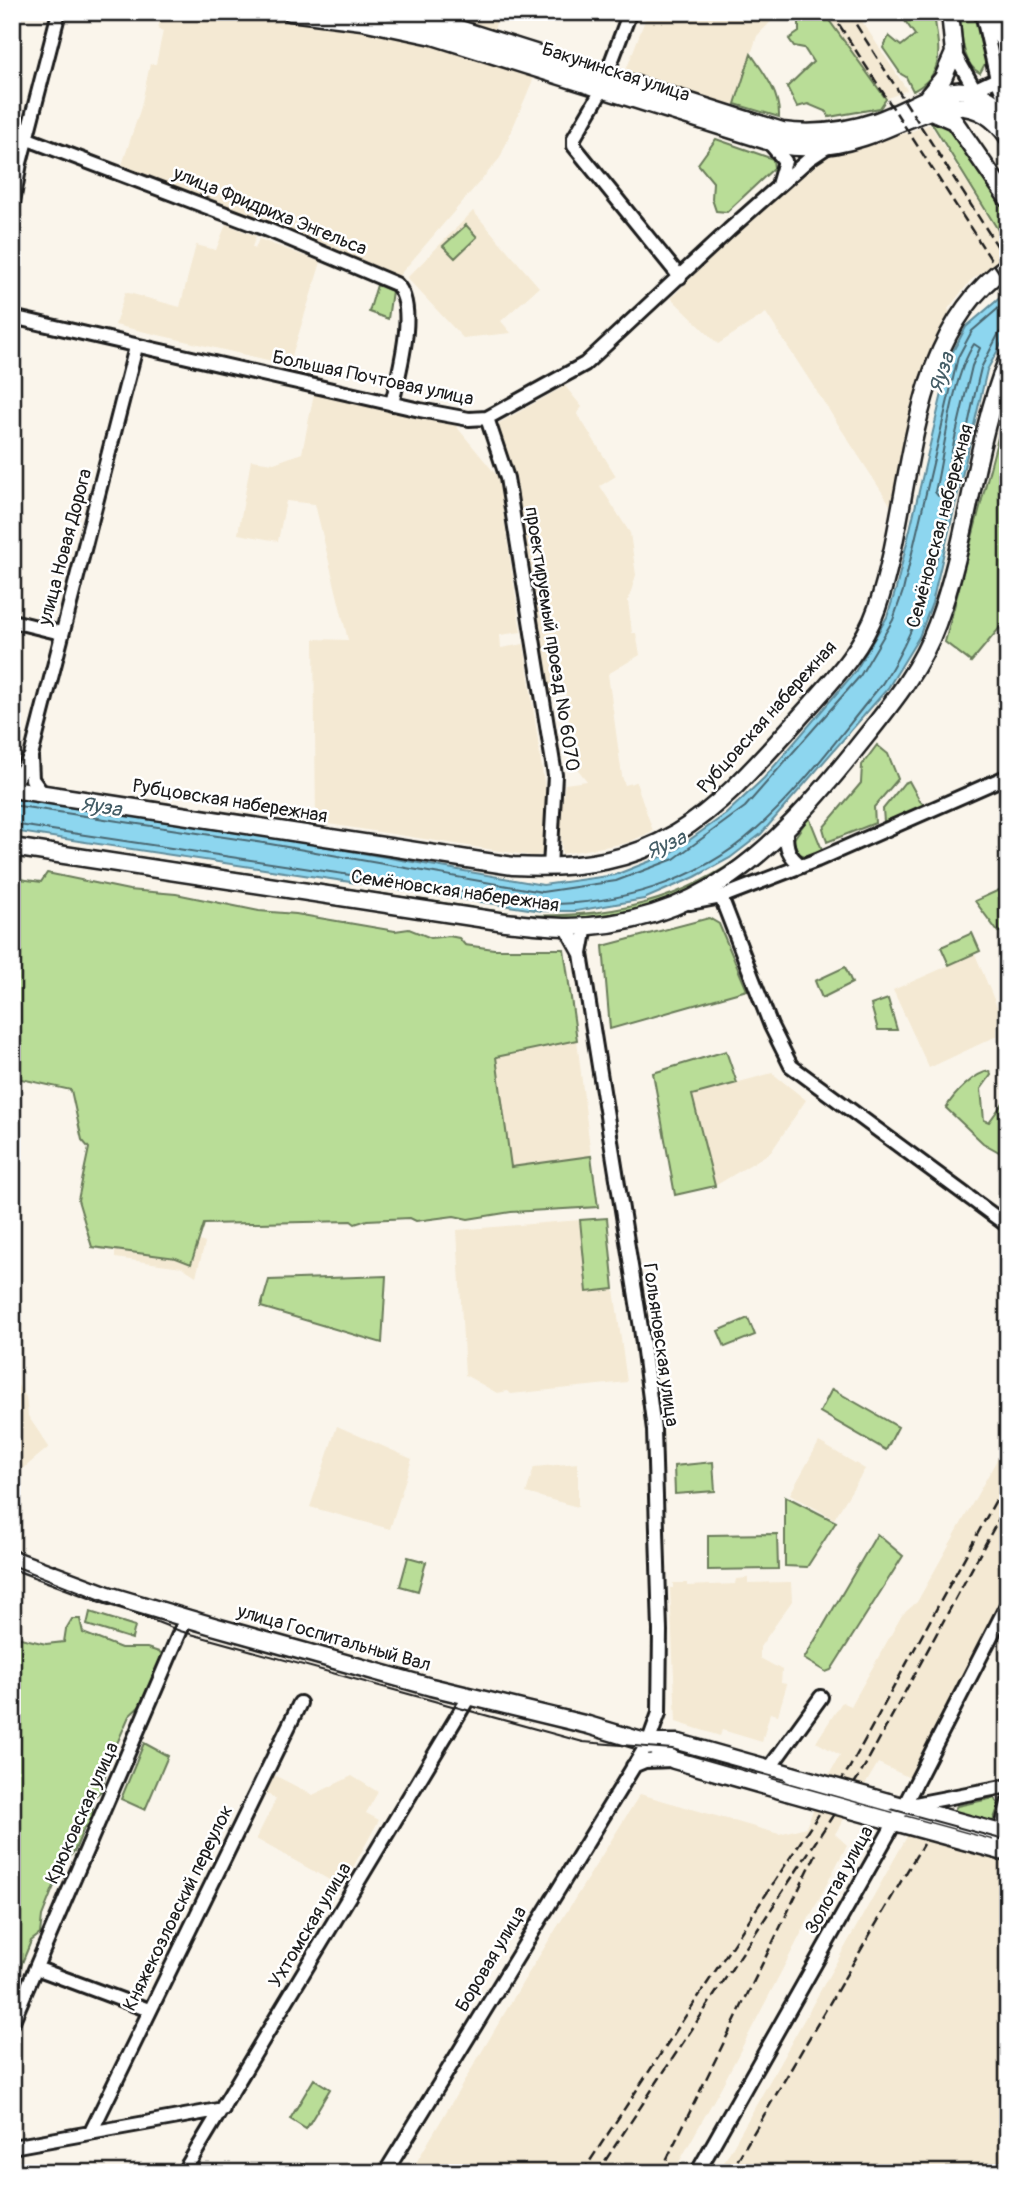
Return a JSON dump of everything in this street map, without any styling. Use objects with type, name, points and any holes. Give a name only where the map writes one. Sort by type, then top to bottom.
[{"type":"main road","name":"Бакунинская улица","points":[[290,12],[413,30],[782,131],[834,138]]},
{"type":"main road","name":"Бакунинская улица","points":[[396,12],[443,23],[768,141],[806,148],[834,138],[883,130],[926,103],[954,110],[969,107],[1005,126]]},
{"type":"main road","points":[[982,13],[1007,44]]},
{"type":"main road","points":[[949,14],[954,53],[943,78],[926,103],[942,113],[954,110]]},
{"type":"main road","name":"Бакунинская улица","points":[[954,110],[974,92],[1005,126]]},
{"type":"main road","points":[[954,110],[966,120],[985,114]]},
{"type":"main road","points":[[954,110],[1008,199]]},
{"type":"main road","name":"Рубцовская набережная","points":[[12,787],[513,866],[550,868],[618,860],[648,850],[697,821],[735,789],[847,663],[865,635],[885,581],[916,428],[931,379],[971,297],[1008,265]]},
{"type":"main road","name":"Семёновская набережная","points":[[16,850],[505,922],[566,927],[586,926],[672,907],[713,888],[786,832],[894,702],[928,648],[946,598],[1008,358]]},
{"type":"main road","name":"улица Госпитальный Вал","points":[[12,1559],[108,1595],[469,1697],[588,1725],[648,1743],[674,1760],[1002,1852]]},
{"type":"main road","name":"улица Госпитальный Вал","points":[[648,1743],[679,1743],[1004,1834]]},
{"type":"street","points":[[12,208],[59,12]]},
{"type":"street","points":[[630,12],[603,83],[575,138],[574,146],[680,277]]},
{"type":"street","points":[[982,13],[992,57],[1003,76],[1008,107]]},
{"type":"street","points":[[954,53],[974,92]]},
{"type":"street","points":[[954,53],[954,110]]},
{"type":"street","points":[[974,92],[988,75],[992,57]]},
{"type":"street","points":[[974,92],[1003,76]]},
{"type":"street","name":"улица Фридриха Энгельса","points":[[12,133],[268,230],[396,284],[405,299],[407,323],[392,404]]},
{"type":"street","name":"Большая Почтовая улица","points":[[12,317],[392,404],[461,418],[487,418],[516,405],[585,364],[834,138]]},
{"type":"street","points":[[768,141],[785,161],[784,174],[776,190]]},
{"type":"street","name":"Большая Почтовая улица","points":[[776,190],[806,148]]},
{"type":"street","name":"улица Новая Дорога","points":[[12,787],[30,756],[136,347]]},
{"type":"street","name":"проектируемый проезд № 6070","points":[[487,418],[507,478],[555,775],[550,868]]},
{"type":"street","points":[[12,621],[61,633]]},
{"type":"street","points":[[30,756],[33,779],[42,793]]},
{"type":"street","points":[[672,907],[721,897],[802,866],[1008,776]]},
{"type":"street","points":[[786,832],[786,848],[792,859],[802,866]]},
{"type":"street","points":[[721,897],[771,1026],[791,1066],[1008,1226]]},
{"type":"street","name":"Гольяновская улица","points":[[586,926],[581,954],[643,1340],[654,1430],[659,1700],[656,1726],[648,1743]]},
{"type":"street","name":"Гольяновская улица","points":[[566,927],[581,954]]},
{"type":"street","name":"Золотая улица","points":[[697,2173],[896,1804],[920,1771],[1008,1603]]},
{"type":"street","name":"Крюковская улица","points":[[12,2022],[186,1618]]},
{"type":"street","name":"Ухтомская улица","points":[[183,2173],[469,1697]]},
{"type":"street","points":[[758,1784],[821,1697]]},
{"type":"street","name":"Княжекозловский переулок","points":[[91,2132],[300,1703]]},
{"type":"street","name":"Боровая улица","points":[[384,2173],[648,1743]]},
{"type":"street","points":[[633,1766],[645,1760],[674,1760]]},
{"type":"street","points":[[920,1771],[920,1784],[928,1794],[945,1798]]},
{"type":"street","points":[[896,1804],[1008,1786]]},
{"type":"street","points":[[1002,1852],[1008,1803]]},
{"type":"street","points":[[36,1968],[149,2010]]},
{"type":"street","points":[[12,2147],[223,2109]]},
{"type":"shaded area","points":[[162,12],[222,12],[357,27],[420,39],[535,75],[500,158],[397,278],[121,168],[141,107],[150,64],[156,64],[163,31],[158,29]]},
{"type":"shaded area","points":[[417,12],[499,12],[493,34]]},
{"type":"shaded area","points":[[648,12],[780,12],[757,36],[735,104],[717,102],[625,73]]},
{"type":"shaded area","points":[[823,12],[856,12],[907,90],[886,99]]},
{"type":"shaded area","points":[[930,124],[1008,248],[1008,255],[971,280],[948,309],[955,319],[923,375],[891,506],[766,313],[718,344],[671,298],[763,207],[815,162],[899,127],[904,134]]},
{"type":"shaded area","points":[[473,211],[539,287],[501,321],[511,333],[463,338],[407,278]]},
{"type":"shaded area","points":[[226,224],[256,236],[252,247],[255,249],[259,239],[321,262],[289,365],[115,325],[125,292],[180,307],[196,245],[216,250]]},
{"type":"shaded area","points":[[565,386],[582,407],[577,413],[616,476],[600,486],[630,533],[636,575],[628,601],[632,633],[636,633],[640,655],[608,674],[622,776],[625,785],[636,782],[653,831],[627,843],[562,854],[560,815],[565,784],[587,781],[575,766],[565,690],[549,692],[510,464],[497,428],[499,423]]},
{"type":"shaded area","points":[[314,394],[456,426],[498,477],[521,632],[500,635],[501,648],[524,644],[549,817],[547,855],[532,856],[316,822],[314,639],[348,640],[315,504],[286,501],[278,541],[238,534],[251,460],[274,463],[302,453]]},
{"type":"shaded area","points":[[975,954],[998,1009],[997,1036],[929,1068],[893,990]]},
{"type":"shaded area","points":[[577,1040],[591,1156],[511,1168],[496,1056]]},
{"type":"shaded area","points":[[772,1073],[806,1100],[771,1152],[715,1186],[692,1095]]},
{"type":"shaded area","points":[[580,1220],[587,1292],[614,1289],[627,1382],[511,1394],[508,1391],[497,1393],[465,1375],[457,1230]]},
{"type":"shaded area","points":[[197,1240],[205,1243],[196,1276],[182,1267],[115,1258],[115,1251],[184,1259]]},
{"type":"shaded area","points":[[12,1377],[26,1397],[28,1416],[49,1447],[12,1478]]},
{"type":"shaded area","points":[[337,1426],[412,1459],[390,1529],[310,1507]]},
{"type":"shaded area","points":[[1008,1440],[1008,1592],[910,1778],[878,1763],[865,1785],[829,1775],[840,1755],[816,1742],[842,1702],[851,1706],[902,1615],[917,1602]]},
{"type":"shaded area","points":[[819,1442],[865,1469],[834,1519],[790,1494]]},
{"type":"shaded area","points":[[578,1463],[578,1507],[526,1493],[534,1467]]},
{"type":"shaded area","points":[[748,1578],[748,1583],[791,1582],[792,1601],[760,1647],[760,1658],[782,1670],[781,1683],[787,1684],[778,1715],[770,1713],[762,1742],[722,1730],[720,1736],[676,1722],[670,1588],[673,1588],[673,1583],[687,1583],[687,1586],[735,1584],[736,1579]]},
{"type":"shaded area","points":[[274,1775],[313,1795],[352,1776],[378,1792],[366,1813],[379,1820],[342,1887],[256,1839],[276,1799],[266,1793]]},
{"type":"shaded area","points":[[640,1794],[779,1834],[806,1827],[814,1808],[845,1817],[835,1834],[847,1845],[724,2082],[673,2173],[410,2173],[523,1982]]},
{"type":"shaded area","points":[[909,1833],[1008,1861],[1008,2173],[718,2173]]},
{"type":"green space","points":[[787,12],[823,12],[886,99],[880,108],[829,117],[827,112],[808,104],[797,107],[787,87],[813,62],[804,48],[794,46],[789,39],[799,32],[799,13],[789,16]]},
{"type":"green space","points":[[905,12],[934,12],[938,46],[938,57],[932,75],[913,91],[906,77],[883,48],[889,36],[901,46],[915,35],[903,18]]},
{"type":"green space","points":[[967,14],[978,15],[987,60],[980,73],[970,64],[964,50],[960,20]]},
{"type":"green space","points":[[751,54],[774,92],[779,117],[735,104]]},
{"type":"green space","points":[[928,117],[949,125],[1008,214],[1008,246]]},
{"type":"green space","points":[[716,139],[773,159],[774,168],[727,212],[716,211],[712,199],[713,182],[698,164]]},
{"type":"green space","points":[[466,225],[477,237],[455,258],[443,246]]},
{"type":"green space","points":[[377,285],[392,291],[388,319],[369,312]]},
{"type":"green space","points":[[1008,399],[1008,618],[971,662],[945,642]]},
{"type":"green space","points":[[877,745],[888,754],[898,779],[874,807],[875,823],[827,842],[823,828],[861,783],[862,765]]},
{"type":"green space","points":[[909,781],[925,805],[884,822],[883,809],[904,783]]},
{"type":"green space","points":[[795,807],[798,809],[744,859],[701,886],[653,905],[578,918],[525,919],[37,845],[37,842],[523,915],[563,915],[601,912],[637,905],[672,894],[705,879],[737,860],[767,836]]},
{"type":"green space","points":[[809,817],[823,852],[810,857],[799,854],[793,840]]},
{"type":"green space","points":[[1008,871],[1008,929],[998,932],[975,901],[1006,887],[1002,874]]},
{"type":"green space","points":[[47,873],[129,890],[176,894],[259,911],[296,914],[395,931],[409,929],[431,938],[459,938],[465,945],[494,949],[564,949],[577,1040],[496,1057],[511,1167],[591,1156],[598,1207],[511,1212],[468,1219],[454,1216],[416,1221],[410,1218],[367,1220],[355,1224],[351,1221],[204,1224],[191,1264],[176,1258],[92,1247],[78,1200],[89,1148],[82,1140],[71,1090],[12,1077],[12,1035],[19,1017],[12,1014],[12,895],[20,879],[41,882]]},
{"type":"green space","points":[[709,918],[719,924],[747,990],[610,1029],[603,946]]},
{"type":"green space","points":[[972,933],[980,951],[949,965],[941,947]]},
{"type":"green space","points":[[845,967],[852,983],[822,998],[815,981]]},
{"type":"green space","points":[[888,999],[897,1030],[878,1030],[871,1005]]},
{"type":"green space","points":[[726,1051],[737,1083],[692,1095],[715,1186],[675,1195],[653,1073]]},
{"type":"green space","points":[[990,1071],[991,1075],[981,1089],[984,1120],[989,1122],[1008,1096],[1008,1157],[983,1143],[946,1108],[965,1085],[978,1075]]},
{"type":"green space","points":[[607,1218],[614,1289],[587,1292],[580,1220]]},
{"type":"green space","points":[[386,1276],[382,1343],[261,1307],[269,1280]]},
{"type":"green space","points":[[748,1318],[755,1335],[725,1347],[718,1331]]},
{"type":"green space","points":[[832,1389],[898,1427],[886,1450],[820,1412]]},
{"type":"green space","points":[[713,1462],[715,1491],[675,1494],[674,1466]]},
{"type":"green space","points":[[785,1496],[836,1522],[807,1567],[785,1566]]},
{"type":"green space","points":[[777,1534],[778,1569],[708,1570],[708,1535]]},
{"type":"green space","points":[[877,1534],[903,1556],[831,1670],[826,1672],[804,1659]]},
{"type":"green space","points":[[408,1557],[426,1562],[418,1591],[400,1586]]},
{"type":"green space","points":[[90,1612],[135,1626],[132,1639],[87,1625]]},
{"type":"green space","points":[[72,1619],[80,1619],[83,1633],[121,1648],[147,1648],[162,1653],[156,1679],[142,1704],[129,1716],[108,1764],[101,1791],[93,1798],[92,1822],[84,1828],[75,1850],[62,1866],[42,1916],[40,1934],[31,1941],[22,1963],[12,2005],[12,1636],[46,1644],[64,1642],[66,1629]]},
{"type":"green space","points":[[144,1743],[168,1756],[145,1810],[121,1799]]},
{"type":"green space","points":[[994,1798],[999,1805],[992,1824],[953,1812],[957,1806]]},
{"type":"green space","points":[[314,2079],[330,2089],[306,2129],[290,2119]]},
{"type":"water","points":[[1008,291],[1008,332],[987,370],[932,603],[919,637],[888,688],[761,834],[730,858],[695,877],[644,899],[576,911],[542,911],[12,831],[12,798],[271,837],[543,885],[615,875],[671,853],[726,814],[764,778],[855,672],[887,617],[896,589],[951,355],[966,327]]},
{"type":"tram line","points":[[12,1565],[180,1631],[583,1742],[672,1749],[1008,1841]]},
{"type":"railway","points":[[831,12],[1008,286]]},
{"type":"railway","points":[[848,12],[1008,263]]},
{"type":"railway","points":[[582,2173],[850,1767],[1008,1478]]},
{"type":"railway","points":[[597,2173],[861,1773],[1008,1502]]},
{"type":"railway","points":[[730,2173],[923,1844]]},
{"type":"railway","points":[[660,2173],[817,1852]]},
{"type":"water label","name":"Яуза","points":[[942,373]]},
{"type":"water label","name":"Яуза","points":[[101,807]]},
{"type":"water label","name":"Яуза","points":[[666,845]]}]
